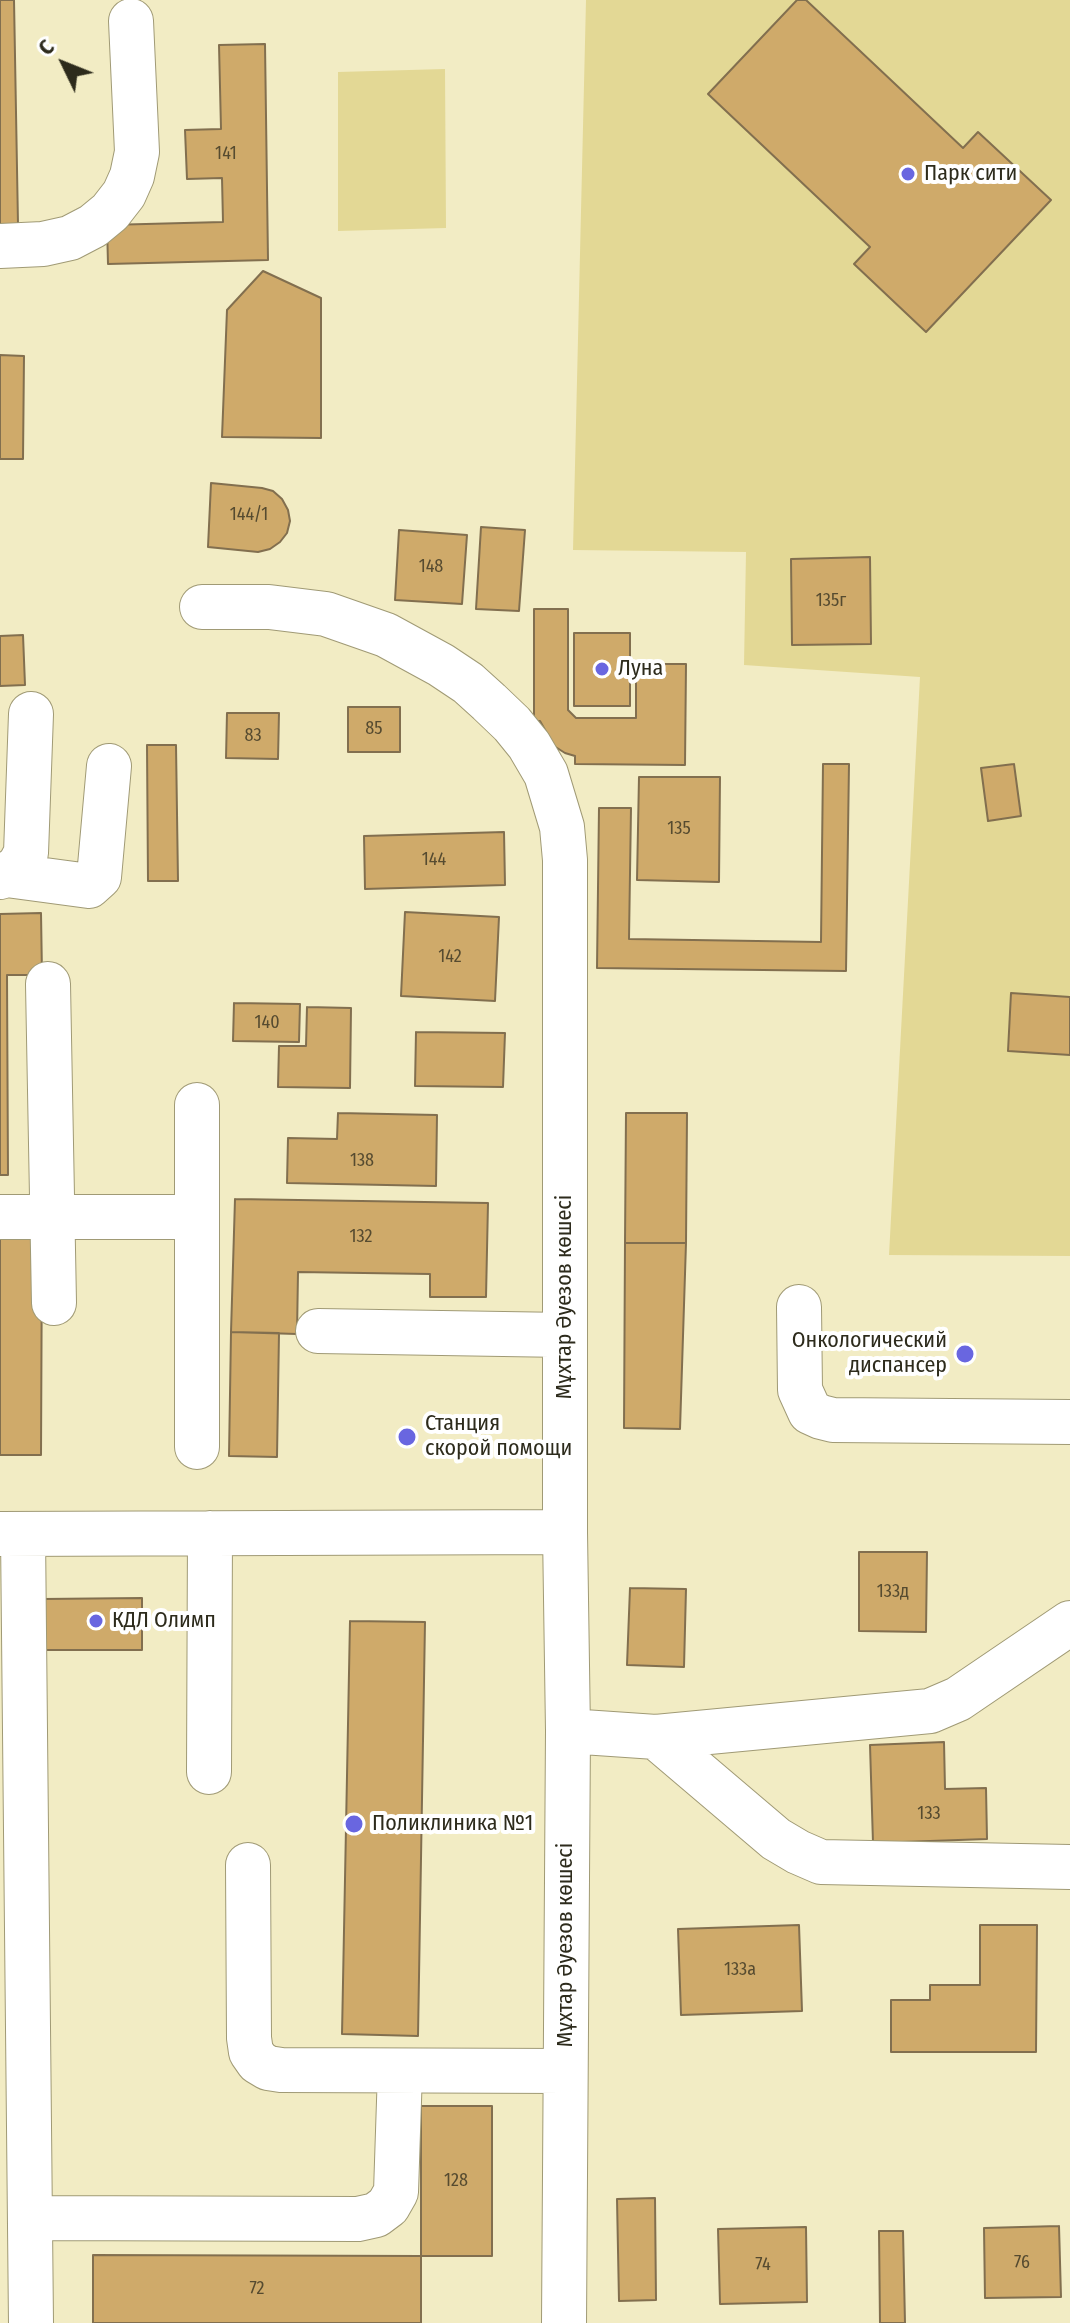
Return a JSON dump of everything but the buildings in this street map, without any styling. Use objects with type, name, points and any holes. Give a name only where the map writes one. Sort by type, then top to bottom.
[{"type":"street","points":[[0,246],[43,244],[70,238],[93,226],[110,212],[124,194],[137,152],[131,21]]},
{"type":"street","name":"Мұхтар Әуезов көшесі","points":[[202,607],[299,609],[326,614],[386,635],[441,665],[489,702],[521,734],[546,774],[562,827],[565,860],[568,1731],[564,2323]]},
{"type":"street","points":[[4,876],[19,866],[26,853],[31,714]]},
{"type":"street","points":[[4,876],[89,886],[99,877],[109,766]]},
{"type":"street","points":[[48,984],[54,1303]]},
{"type":"street","points":[[197,1105],[197,1447]]},
{"type":"street","points":[[0,1217],[196,1217]]},
{"type":"street","points":[[799,1307],[800,1390],[810,1412],[821,1417],[833,1420],[1070,1422]]},
{"type":"street","points":[[318,1331],[565,1335]]},
{"type":"street","points":[[31,2323],[31,2218],[12,1534],[565,1532]]},
{"type":"street","points":[[209,1772],[210,1533]]},
{"type":"street","points":[[568,1731],[656,1737],[930,1711],[958,1699],[1070,1623]]},
{"type":"street","points":[[656,1737],[776,1839],[821,1862],[1070,1867]]},
{"type":"street","points":[[248,1865],[249,2038],[251,2052],[258,2062],[281,2070],[565,2071]]},
{"type":"street","points":[[31,2218],[358,2219],[376,2215],[388,2206],[396,2192],[400,2071]]},
{"type":"shaded area","points":[[586,0],[1070,0],[1070,1256],[889,1255],[920,677],[744,665],[746,552],[573,550]]},
{"type":"shaded area","points":[[445,69],[446,228],[338,231],[338,72]]},
{"type":"place","name":"Парк сити","points":[[908,174]]},
{"type":"place","name":"Луна","points":[[602,669]]},
{"type":"place","name":"Онкологический диспансер","points":[[965,1354]]},
{"type":"place","name":"Станция скорой помощи","points":[[407,1437]]},
{"type":"place","name":"КДЛ Олимп","points":[[96,1621]]},
{"type":"place","name":"Поликлиника №1","points":[[354,1824]]}]
